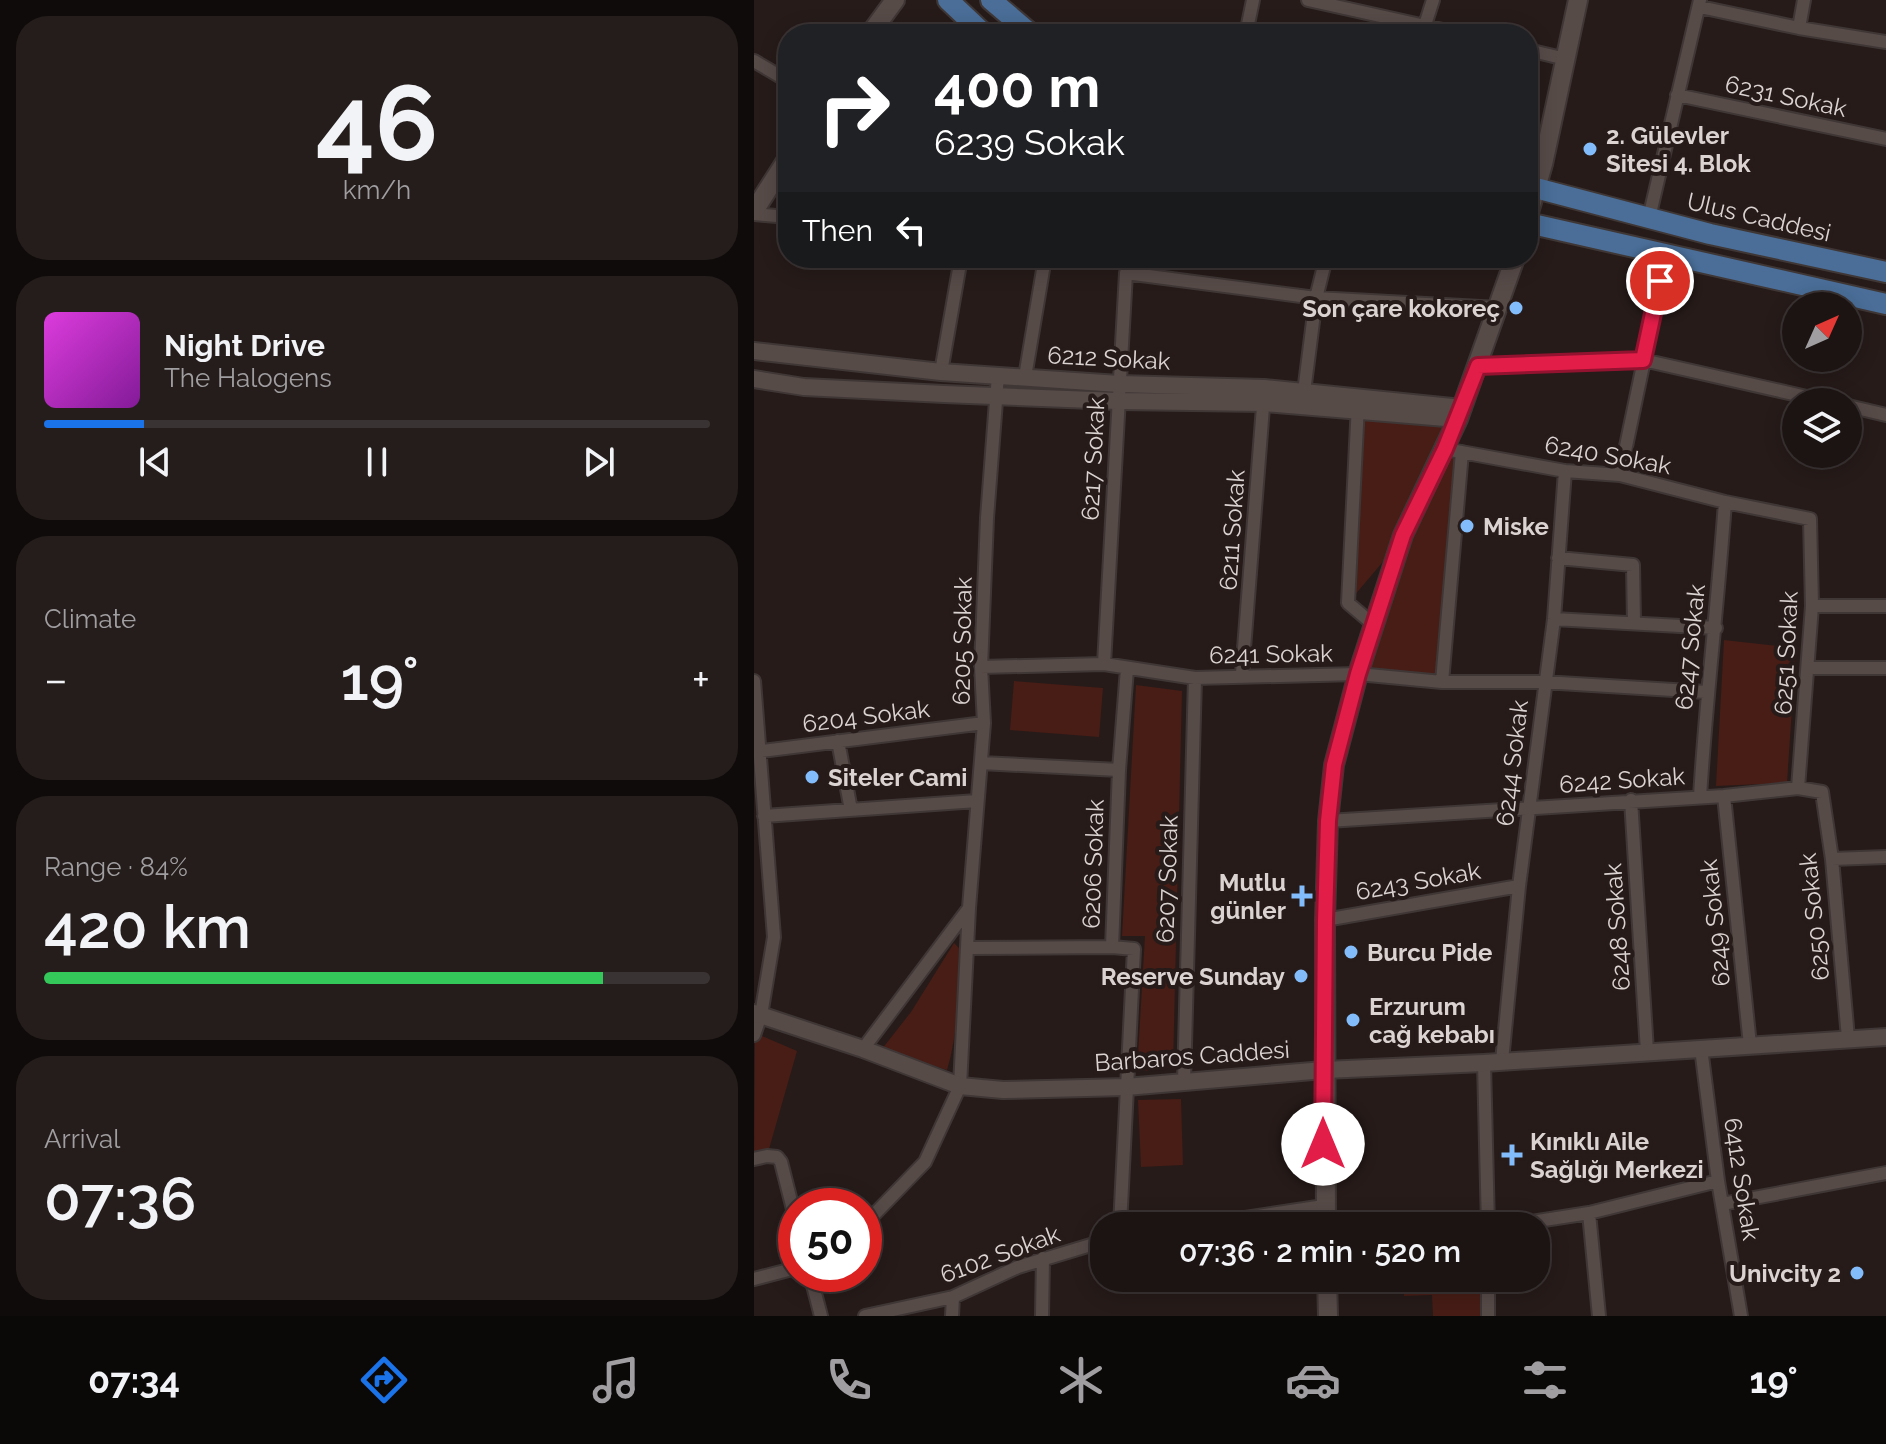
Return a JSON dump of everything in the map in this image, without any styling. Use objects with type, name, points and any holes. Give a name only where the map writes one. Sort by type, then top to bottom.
[{"type":"main road","points":[[877,24],[895,0]]},
{"type":"main road","points":[[948,0],[973,24]]},
{"type":"main road","points":[[991,0],[1019,24]]},
{"type":"main road","points":[[1538,164],[1578,0]]},
{"type":"main road","points":[[754,212],[778,174]]},
{"type":"main road","name":"Ulus Caddesi","points":[[1538,189],[1710,234],[1886,272]]},
{"type":"main road","points":[[1538,225],[1886,304]]},
{"type":"main road","points":[[1325,1212],[1325,920],[1328,821],[1334,765],[1358,674],[1403,535],[1454,450],[1460,414],[1512,268]]},
{"type":"main road","points":[[1327,1292],[1328,1316]]},
{"type":"street","points":[[1248,24],[1253,0]]},
{"type":"street","points":[[1308,0],[1420,24]]},
{"type":"street","points":[[1425,24],[1433,0]]},
{"type":"street","points":[[1799,28],[1804,0]]},
{"type":"street","points":[[1649,218],[1700,3],[1799,28],[1886,42]]},
{"type":"street","points":[[1538,52],[1566,59]]},
{"type":"street","points":[[754,61],[778,75]]},
{"type":"street","name":"6231 Sokak","points":[[1677,95],[1886,139]]},
{"type":"street","points":[[754,212],[778,216]]},
{"type":"street","points":[[1620,475],[1666,255]]},
{"type":"street","points":[[941,372],[959,268]]},
{"type":"street","points":[[1025,377],[1043,268]]},
{"type":"street","name":"6217 Sokak","points":[[1104,664],[1118,392],[1128,268]]},
{"type":"street","points":[[1304,392],[1316,298],[1324,268]]},
{"type":"street","points":[[1126,273],[1316,298],[1499,308]]},
{"type":"street","name":"6212 Sokak","points":[[754,351],[941,372],[1025,377],[1118,392]]},
{"type":"street","points":[[1478,366],[1643,360],[1782,391]]},
{"type":"street","name":"6205 Sokak","points":[[960,1086],[969,908],[984,723],[981,667],[987,518],[999,396],[998,375]]},
{"type":"street","name":"6212 Sokak","points":[[754,379],[804,387],[999,396],[1118,392],[1264,396],[1460,414]]},
{"type":"street","name":"6212 Sokak","points":[[1264,396],[1304,392],[1358,404]]},
{"type":"street","name":"6211 Sokak","points":[[1242,674],[1264,396]]},
{"type":"street","points":[[1358,404],[1348,603],[1374,625]]},
{"type":"street","points":[[1862,409],[1886,415]]},
{"type":"street","points":[[1442,682],[1454,450]]},
{"type":"street","name":"6240 Sokak","points":[[1454,450],[1565,471],[1620,475],[1725,502],[1810,519]]},
{"type":"street","name":"6244 Sokak","points":[[1502,1061],[1543,682],[1554,619],[1565,471]]},
{"type":"street","name":"6247 Sokak","points":[[1700,797],[1706,692],[1716,628],[1725,502]]},
{"type":"street","name":"6251 Sokak","points":[[1798,788],[1812,606],[1810,519]]},
{"type":"street","points":[[1558,558],[1633,565],[1634,623]]},
{"type":"street","points":[[1812,606],[1886,606]]},
{"type":"street","points":[[1554,619],[1716,628]]},
{"type":"street","name":"6241 Sokak","points":[[981,667],[1104,664],[1195,678],[1242,674],[1358,674],[1442,682],[1543,682],[1706,692]]},
{"type":"street","points":[[1808,668],[1886,668]]},
{"type":"street","name":"6206 Sokak","points":[[1126,1087],[1134,949],[1112,947],[1119,770],[1127,669]]},
{"type":"street","name":"6207 Sokak","points":[[1184,1082],[1195,678]]},
{"type":"street","points":[[754,681],[757,751],[774,937],[754,1035]]},
{"type":"street","name":"6204 Sokak","points":[[757,751],[984,723]]},
{"type":"street","points":[[838,741],[851,810]]},
{"type":"street","points":[[981,763],[1119,770]]},
{"type":"street","name":"6242 Sokak","points":[[1328,821],[1724,796],[1798,788],[1822,792]]},
{"type":"street","name":"6250 Sokak","points":[[1822,792],[1832,859],[1848,1038]]},
{"type":"street","name":"6249 Sokak","points":[[1724,796],[1750,1045]]},
{"type":"street","name":"6248 Sokak","points":[[1631,800],[1647,1051]]},
{"type":"street","points":[[764,816],[977,801]]},
{"type":"street","points":[[1832,859],[1886,857]]},
{"type":"street","name":"6243 Sokak","points":[[1325,920],[1519,886]]},
{"type":"street","points":[[863,1049],[969,908]]},
{"type":"street","points":[[968,948],[1112,947]]},
{"type":"street","name":"Barbaros Caddesi","points":[[758,1014],[960,1086],[1003,1090],[1126,1087],[1324,1070],[1886,1037]]},
{"type":"street","name":"6412 Sokak","points":[[1701,1048],[1718,1181],[1741,1316]]},
{"type":"street","points":[[1484,1063],[1488,1212]]},
{"type":"street","points":[[882,1206],[925,1162],[960,1086]]},
{"type":"street","points":[[1121,1212],[1126,1087]]},
{"type":"street","points":[[761,1157],[777,1157],[788,1188]]},
{"type":"street","points":[[1722,1204],[1886,1173]]},
{"type":"street","points":[[1550,1219],[1589,1213],[1718,1181]]},
{"type":"street","points":[[1284,1212],[1324,1206]]},
{"type":"street","points":[[1589,1213],[1599,1316]]},
{"type":"street","name":"6102 Sokak","points":[[865,1316],[953,1297],[1043,1258],[1090,1245]]},
{"type":"street","points":[[1042,1316],[1043,1258]]},
{"type":"street","points":[[754,1279],[778,1273]]},
{"type":"street","points":[[815,1292],[821,1316]]},
{"type":"street","points":[[1488,1292],[1488,1316]]},
{"type":"street","points":[[952,1316],[953,1297]]},
{"type":"shaded area","points":[[1358,411],[1458,419],[1445,448],[1462,452],[1442,682],[1358,674],[1398,544],[1348,603]]},
{"type":"shaded area","points":[[1724,640],[1796,648],[1787,783],[1716,786]]},
{"type":"shaded area","points":[[1014,681],[1103,688],[1099,737],[1010,730]]},
{"type":"shaded area","points":[[1136,685],[1182,691],[1173,1067],[1137,1072],[1145,936],[1122,936]]},
{"type":"shaded area","points":[[954,943],[959,948],[957,1010],[947,1070],[882,1049],[911,1012]]},
{"type":"shaded area","points":[[755,1033],[797,1051],[767,1156],[754,1159]]},
{"type":"shaded area","points":[[1181,1099],[1183,1165],[1141,1167],[1138,1100]]},
{"type":"shaded area","points":[[1404,1292],[1480,1292],[1481,1316],[1433,1316],[1432,1295],[1404,1296]]},
{"type":"place","name":"2. Gülevler Sitesi 4. Blok","points":[[1590,149]]},
{"type":"place","name":"Son çare kokoreç","points":[[1516,308]]},
{"type":"place","name":"Miske","points":[[1467,526]]},
{"type":"place","name":"Siteler Cami","points":[[812,777]]},
{"type":"place","name":"Mutlu günler","points":[[1302,896]]},
{"type":"place","name":"Burcu Pide","points":[[1351,952]]},
{"type":"place","name":"Reserve Sunday","points":[[1301,976]]},
{"type":"place","name":"Erzurum cağ kebabı","points":[[1353,1020]]},
{"type":"place","name":"Kınıklı Aile Sağlığı Merkezi","points":[[1512,1155]]},
{"type":"place","name":"Univcity 2","points":[[1857,1273]]},
{"type":"route","points":[[1323,1144],[1325,920],[1328,821],[1334,765],[1358,674],[1403,535],[1445,449],[1478,366],[1643,360],[1660,281]]}]
